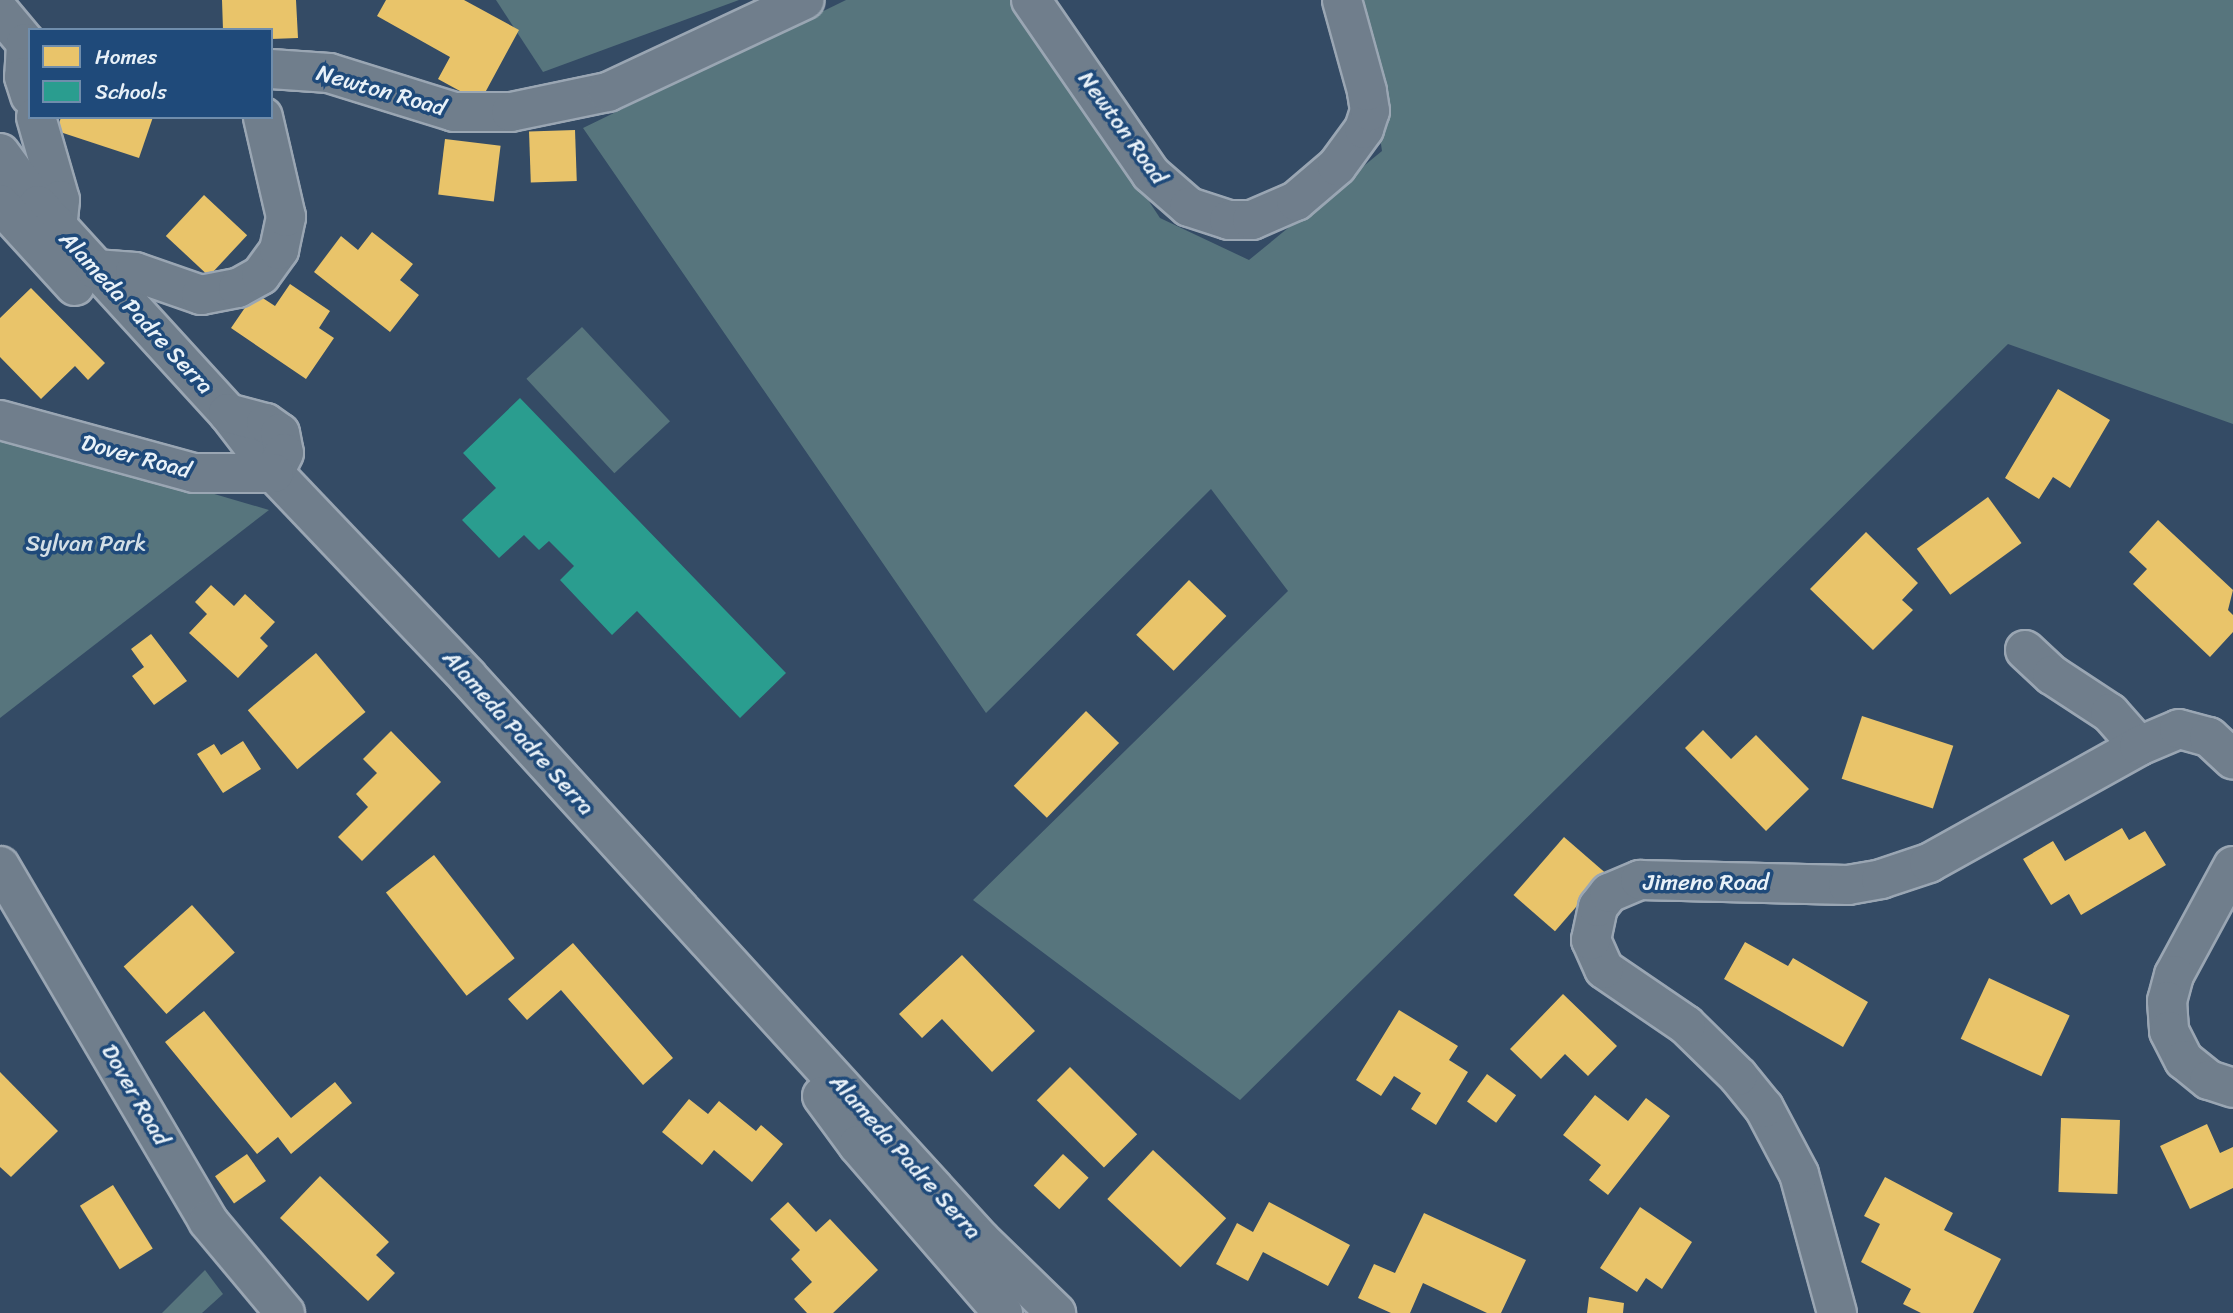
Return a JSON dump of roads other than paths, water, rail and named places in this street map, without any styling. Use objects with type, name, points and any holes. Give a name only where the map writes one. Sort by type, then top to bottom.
[{"type":"street","name":"Newton Road","points":[[273,69],[329,73],[454,112],[511,112],[608,92],[804,0]]},
{"type":"street","name":"Newton Road","points":[[1031,0],[1151,174],[1189,208],[1229,220],[1252,220],[1296,201],[1337,166],[1364,130],[1370,111],[1367,92],[1342,0]]},
{"type":"street","points":[[0,12],[28,44],[24,77],[28,90]]},
{"type":"street","points":[[37,119],[60,200],[57,227]]},
{"type":"street","points":[[95,270],[128,270],[201,295],[238,288],[261,275],[279,250],[286,217],[263,119]]},
{"type":"street","name":"Alameda Padre Serra","points":[[0,153],[57,227],[228,413],[274,473],[467,676],[757,998],[1007,1269],[1056,1313]]},
{"type":"street","name":"Alameda Padre Serra","points":[[0,204],[222,440],[274,473]]},
{"type":"street","name":"Dover Road","points":[[0,419],[194,473],[274,473]]},
{"type":"street","points":[[2025,650],[2052,675],[2110,713],[2139,746]]},
{"type":"street","name":"Jimeno Road","points":[[1837,1313],[1799,1174],[1764,1108],[1730,1067],[1686,1025],[1604,969],[1591,940],[1598,907],[1609,893],[1640,880],[1848,885],[1881,879],[1929,863],[2139,746],[2179,729],[2195,731],[2209,737],[2233,759]]},
{"type":"street","name":"Dover Road","points":[[0,866],[208,1221],[285,1313]]},
{"type":"street","points":[[2233,866],[2174,975],[2167,1001],[2169,1031],[2184,1060],[2209,1080],[2233,1088]]},
{"type":"street","name":"Alameda Padre Serra","points":[[757,998],[858,1145],[1003,1313]]},
{"type":"park label","name":"Sylvan Park","points":[[86,544]]}]
